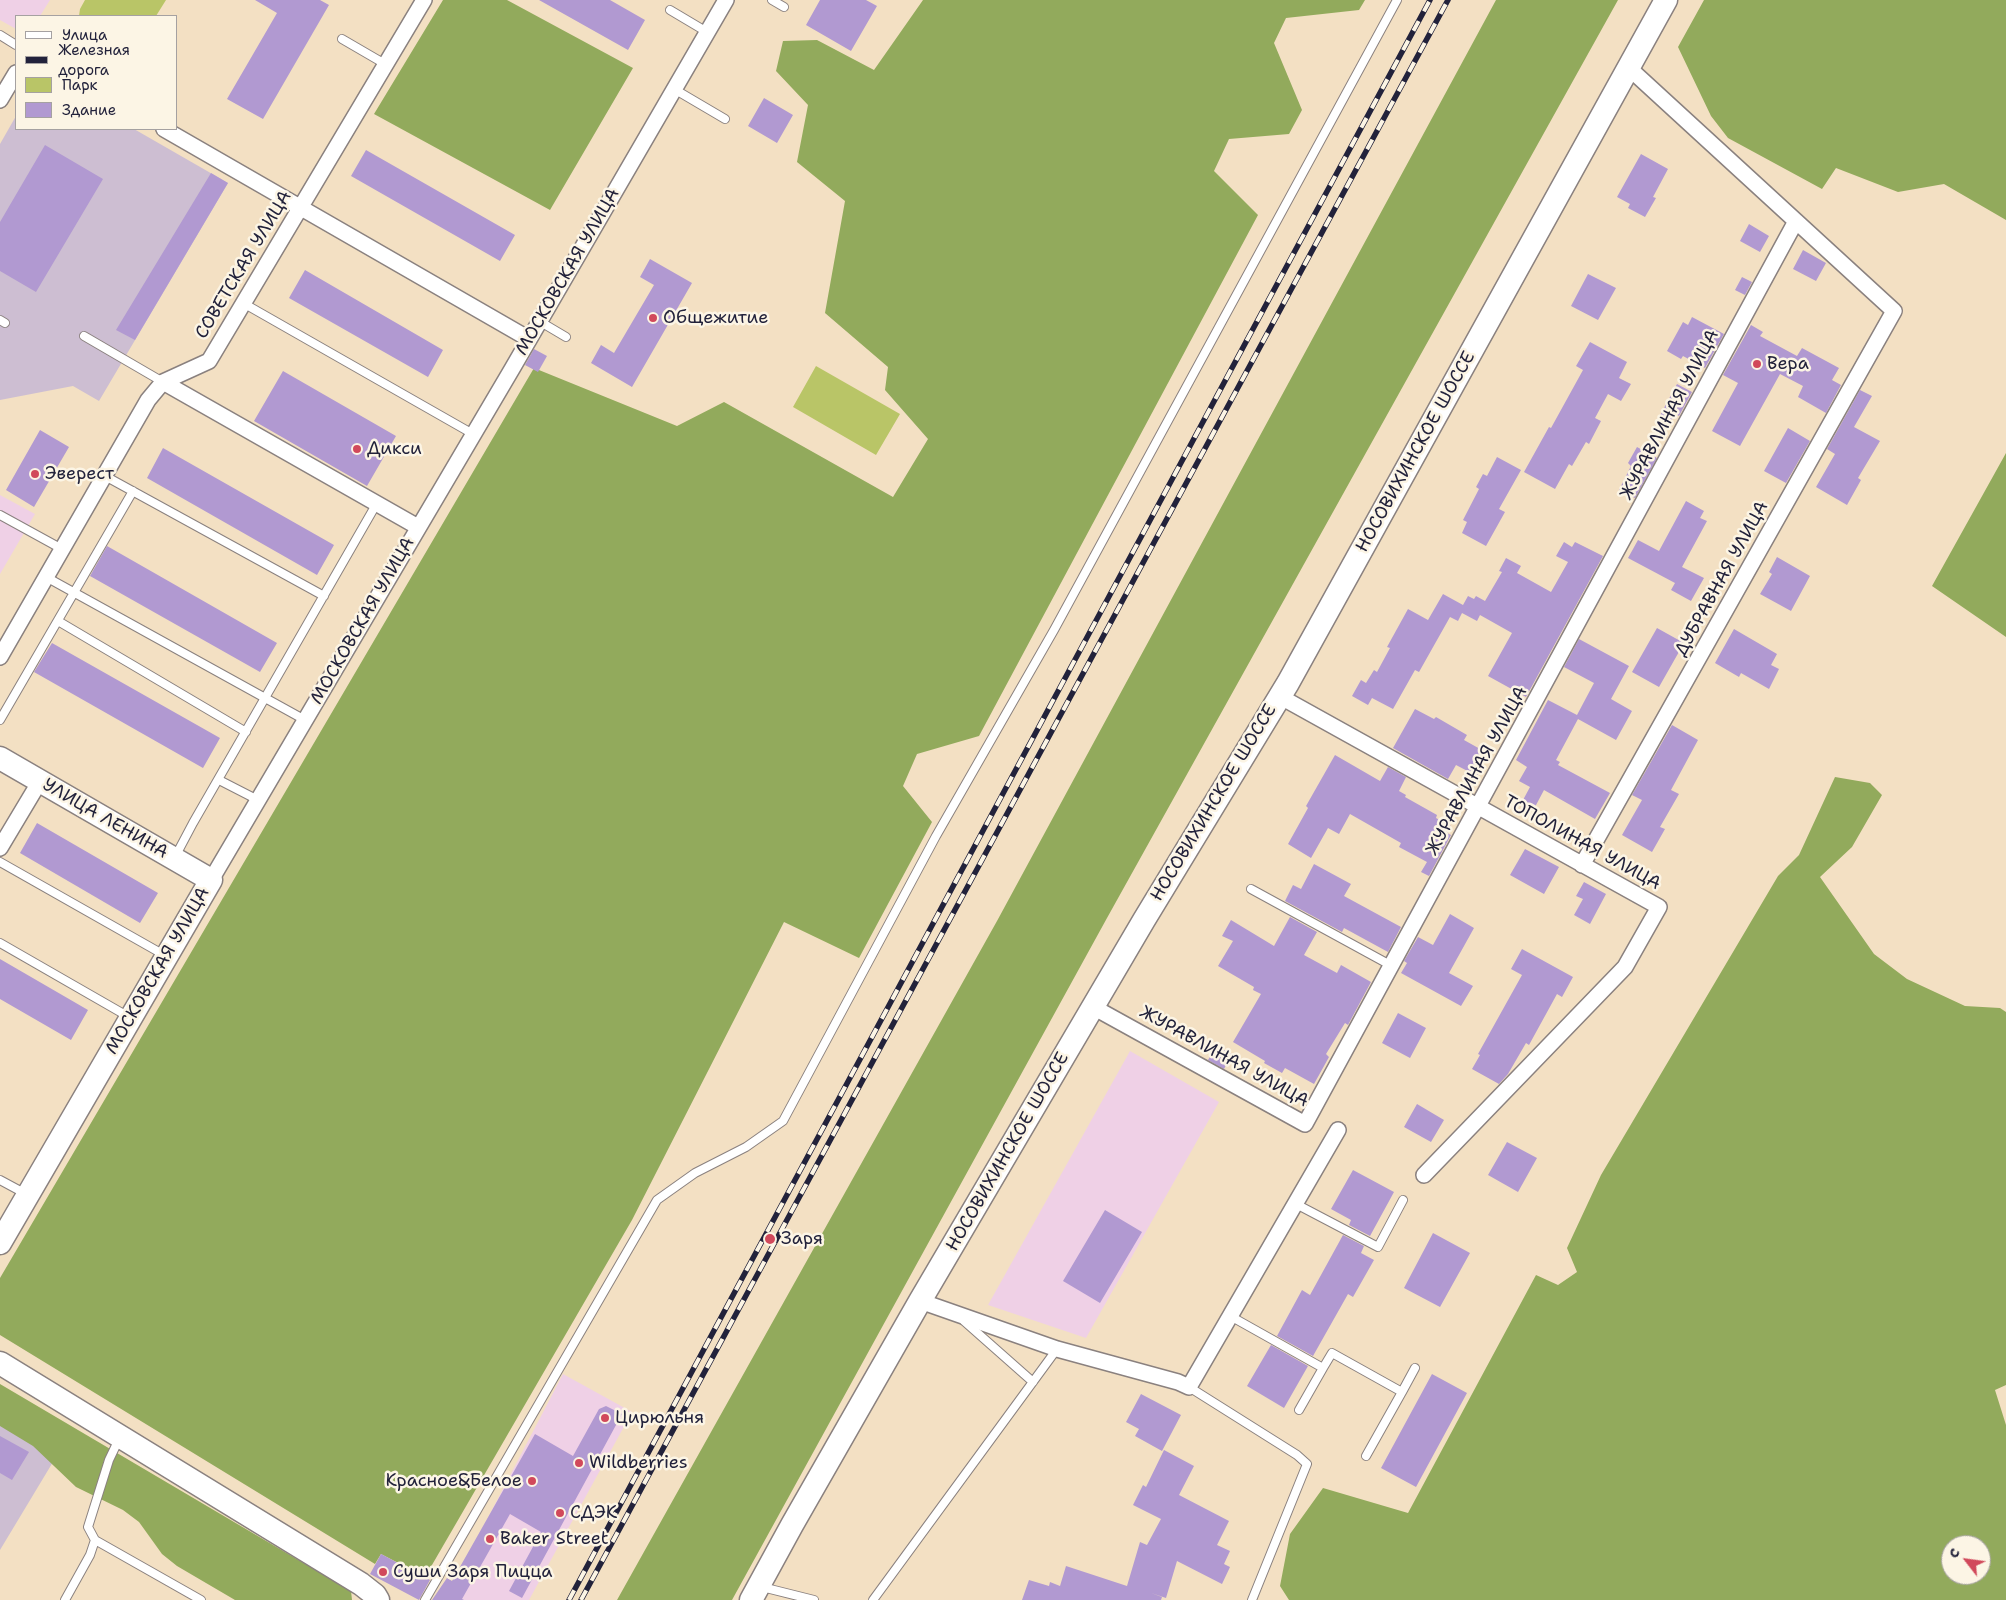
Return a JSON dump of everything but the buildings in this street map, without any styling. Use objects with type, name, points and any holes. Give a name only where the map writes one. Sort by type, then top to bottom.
[{"type":"main road","name":"НОСОВИХИНСКОЕ ШОССЕ","points":[[754,1593],[920,1301],[1279,696],[1666,0]]},
{"type":"main road","name":"УЛИЦА ЛЕНИНА","points":[[0,758],[211,880]]},
{"type":"main road","name":"МОСКОВСКАЯ УЛИЦА","points":[[0,1243],[211,880]]},
{"type":"main road","points":[[0,1364],[361,1584],[370,1590],[378,1600]]},
{"type":"street","name":"СОВЕТСКАЯ УЛИЦА","points":[[0,657],[106,476],[148,400],[163,382],[209,361],[424,0]]},
{"type":"street","name":"МОСКОВСКАЯ УЛИЦА","points":[[211,880],[726,0]]},
{"type":"street","points":[[1629,68],[1796,221]]},
{"type":"street","points":[[0,98],[15,75]]},
{"type":"street","points":[[166,130],[529,339]]},
{"type":"street","name":"ДУБРАВНАЯ УЛИЦА","points":[[1582,865],[1894,311],[1796,221]]},
{"type":"street","name":"ЖУРАВЛИНАЯ УЛИЦА","points":[[1093,1007],[1305,1124],[1796,221]]},
{"type":"street","points":[[163,382],[418,527]]},
{"type":"street","name":"ТОПОЛИНАЯ УЛИЦА","points":[[1279,696],[1659,907],[1624,967],[1424,1175]]},
{"type":"street","points":[[0,848],[40,781]]},
{"type":"street","points":[[920,1301],[1057,1350],[1178,1382],[1189,1387],[1232,1316],[1338,1130]]},
{"type":"lane","points":[[772,0],[784,8]]},
{"type":"lane","points":[[425,1600],[658,1200],[695,1174],[746,1148],[783,1121],[936,836],[1054,630],[1397,0]]},
{"type":"lane","points":[[670,10],[707,32]]},
{"type":"lane","points":[[0,35],[15,44]]},
{"type":"lane","points":[[342,39],[385,64]]},
{"type":"lane","points":[[674,89],[725,119]]},
{"type":"lane","points":[[243,303],[473,434]]},
{"type":"lane","points":[[539,321],[566,337]]},
{"type":"lane","points":[[84,336],[163,382]]},
{"type":"lane","points":[[106,476],[324,596]]},
{"type":"lane","points":[[0,720],[133,491]]},
{"type":"lane","points":[[174,859],[377,503]]},
{"type":"lane","points":[[0,515],[62,549]]},
{"type":"lane","points":[[46,577],[305,720]]},
{"type":"lane","points":[[58,621],[246,732]]},
{"type":"lane","points":[[219,780],[258,800]]},
{"type":"lane","points":[[0,862],[166,957]]},
{"type":"lane","points":[[1251,889],[1392,966]]},
{"type":"lane","points":[[0,943],[131,1018]]},
{"type":"lane","points":[[0,1180],[28,1195]]},
{"type":"lane","points":[[1296,1204],[1378,1247],[1403,1200]]},
{"type":"lane","points":[[957,1314],[1033,1382]]},
{"type":"lane","points":[[1232,1316],[1323,1368]]},
{"type":"lane","points":[[873,1600],[1057,1350]]},
{"type":"lane","points":[[1299,1410],[1332,1353],[1402,1392]]},
{"type":"lane","points":[[1366,1456],[1415,1368]]},
{"type":"lane","points":[[1189,1387],[1307,1464],[1252,1600]]},
{"type":"lane","points":[[120,1437],[109,1460],[88,1527],[95,1540],[201,1600]]},
{"type":"lane","points":[[65,1600],[90,1555],[95,1540]]},
{"type":"lane","points":[[754,1593],[814,1600]]},
{"type":"shaded area","points":[[0,0],[50,0],[41,15],[15,15],[15,28],[0,20]]},
{"type":"shaded area","points":[[15,118],[15,130],[136,130],[228,183],[99,401],[73,386],[0,400],[0,144]]},
{"type":"shaded area","points":[[0,495],[35,514],[0,574]]},
{"type":"shaded area","points":[[1130,1051],[1219,1102],[1086,1338],[988,1305]]},
{"type":"shaded area","points":[[563,1374],[632,1412],[529,1600],[445,1600]]},
{"type":"shaded area","points":[[0,1419],[59,1452],[0,1550]]},
{"type":"green space","points":[[85,0],[166,0],[157,15],[79,15]]},
{"type":"green space","points":[[443,0],[507,0],[633,68],[550,210],[374,114]]},
{"type":"green space","points":[[923,0],[1365,0],[1359,10],[1286,18],[1274,43],[1302,110],[1289,134],[1229,139],[1214,171],[1258,215],[979,736],[917,754],[903,786],[932,822],[859,958],[784,922],[632,1220],[425,1577],[381,1554],[375,1564],[0,1335],[0,1278],[534,368],[677,426],[724,402],[893,497],[928,439],[885,390],[888,367],[825,313],[845,201],[797,162],[808,105],[776,71],[783,41],[817,40],[874,70]]},
{"type":"green space","points":[[1496,0],[1618,0],[1107,918],[732,1600],[617,1600],[997,921]]},
{"type":"green space","points":[[1704,0],[2006,0],[2006,220],[1944,184],[1898,192],[1836,168],[1822,189],[1728,138],[1711,116],[1678,47]]},
{"type":"green space","points":[[816,366],[900,414],[876,455],[793,407]]},
{"type":"green space","points":[[2006,453],[2006,637],[1932,586]]},
{"type":"green space","points":[[1835,777],[1870,783],[1882,795],[1852,847],[1820,877],[1874,954],[1907,979],[1965,1006],[2000,1008],[2006,1012],[2006,1385],[1995,1390],[2006,1425],[2006,1600],[1289,1600],[1280,1586],[1290,1534],[1323,1488],[1408,1513],[1536,1275],[1558,1285],[1577,1272],[1567,1248],[1601,1175],[1778,876],[1799,855]]},
{"type":"green space","points":[[0,1384],[351,1591],[352,1600],[235,1600],[177,1566],[162,1554],[139,1522],[123,1510],[76,1487],[33,1446],[0,1426]]},
{"type":"railway","points":[[569,1600],[1430,0]]},
{"type":"railway","points":[[581,1600],[1448,0]]},
{"type":"place","name":"Общежитие","points":[[653,318]]},
{"type":"place","name":"Вера","points":[[1757,364]]},
{"type":"place","name":"Дикси","points":[[357,449]]},
{"type":"place","name":"Эверест","points":[[35,474]]},
{"type":"place","name":"Заря","points":[[770,1239]]},
{"type":"place","name":"Цирюльня","points":[[605,1418]]},
{"type":"place","name":"Wildberries","points":[[579,1463]]},
{"type":"place","name":"Красное&Белое","points":[[532,1481]]},
{"type":"place","name":"СДЭК","points":[[560,1513]]},
{"type":"place","name":"Baker Street","points":[[490,1539]]},
{"type":"place","name":"Суши Заря Пицца","points":[[383,1572]]}]
